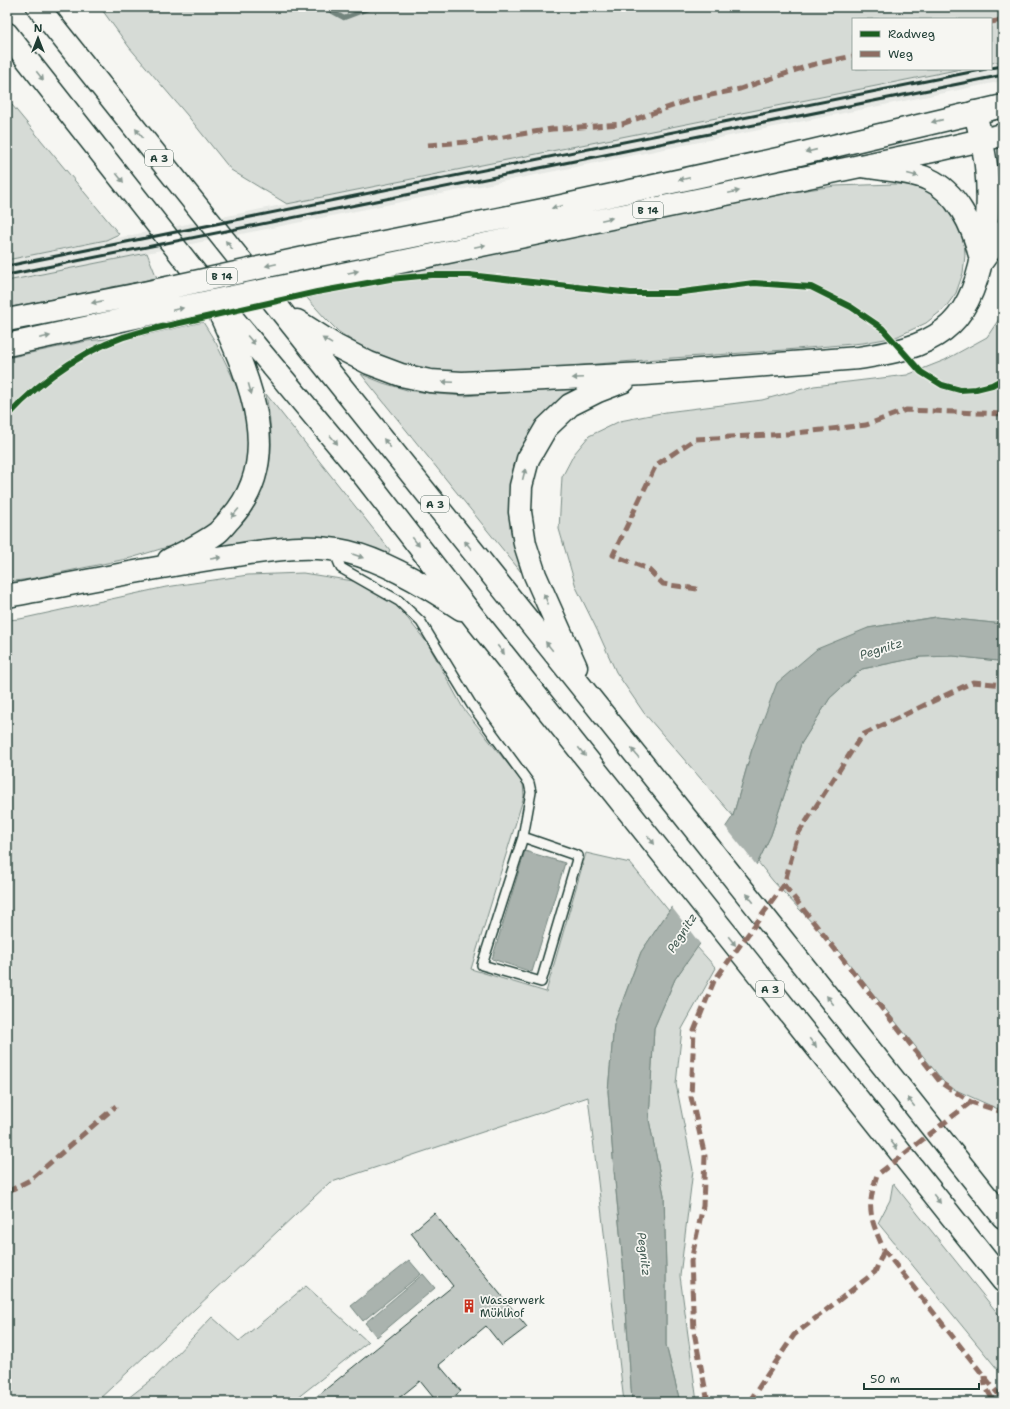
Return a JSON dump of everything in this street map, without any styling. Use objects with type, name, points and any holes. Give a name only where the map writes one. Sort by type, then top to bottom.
[{"type":"main road","name":"A 3","points":[[38,7],[1003,1217]]},
{"type":"main road","name":"A 3","points":[[7,34],[208,289],[365,477],[476,620],[1003,1281]]},
{"type":"main road","name":"B 14","points":[[7,320],[135,295],[309,257],[548,209],[795,155],[1003,106]]},
{"type":"main road","points":[[279,309],[336,346],[369,363],[401,375],[430,381],[462,383],[645,374],[859,358],[889,353],[912,347],[945,329],[961,313],[972,294],[981,262],[985,234],[988,189],[986,165],[975,112]]},
{"type":"main road","name":"B 14","points":[[7,345],[1003,135]]},
{"type":"main road","points":[[861,166],[905,173],[928,179],[947,192],[960,207],[969,224],[976,242],[981,262]]},
{"type":"main road","points":[[981,262],[1003,232]]},
{"type":"main road","points":[[150,569],[188,550],[217,533],[238,509],[251,488],[258,465],[259,443],[256,412],[250,386],[208,289]]},
{"type":"main road","points":[[591,699],[535,575],[525,544],[520,512],[521,486],[528,459],[546,428],[570,405],[598,391],[645,374]]},
{"type":"main road","points":[[7,596],[150,569],[285,548],[333,549],[349,552],[384,565],[444,598],[476,620]]},
{"type":"lane","points":[[333,549],[341,568],[399,601],[421,622],[471,704],[529,783],[531,792],[523,837],[482,965],[541,982],[578,856],[523,837]]},
{"type":"shaded area","points":[[100,7],[1003,7],[1003,61],[992,63],[992,18],[852,18],[852,70],[956,70],[287,204],[231,170],[187,115],[129,47]]},
{"type":"shaded area","points":[[1003,61],[1003,81],[7,281],[7,260],[956,70],[992,70],[992,63]]},
{"type":"shaded area","points":[[7,99],[119,234],[106,240],[7,260]]},
{"type":"shaded area","points":[[895,184],[911,185],[926,191],[950,207],[964,239],[965,255],[963,273],[956,293],[945,308],[926,323],[896,337],[863,343],[785,350],[511,371],[435,373],[403,365],[357,344],[339,332],[307,298],[393,275],[792,192],[835,186]]},
{"type":"shaded area","points":[[147,253],[157,278],[7,308],[7,281]]},
{"type":"shaded area","points":[[1003,313],[1003,624],[936,617],[868,628],[752,749],[733,816],[644,713],[616,672],[576,587],[559,529],[562,477],[574,454],[589,436],[620,421],[666,412],[762,400],[814,386],[907,375],[945,360],[987,337]]},
{"type":"shaded area","points":[[203,322],[216,343],[232,376],[243,402],[249,430],[249,461],[234,495],[221,514],[205,528],[177,544],[131,558],[30,579],[7,582],[7,358],[87,341],[144,335]]},
{"type":"shaded area","points":[[361,374],[383,383],[407,390],[465,396],[581,386],[555,404],[537,422],[522,447],[513,475],[510,503],[511,532],[521,572]]},
{"type":"shaded area","points":[[266,394],[390,550],[388,554],[368,546],[346,540],[282,538],[258,540],[212,549],[247,513],[263,486],[271,455],[271,437]]},
{"type":"shaded area","points":[[303,573],[366,583],[397,605],[428,644],[463,708],[523,783],[524,796],[471,969],[546,992],[586,853],[630,863],[669,911],[641,952],[614,1024],[608,1091],[623,1263],[632,1402],[624,1402],[588,1097],[329,1183],[96,1402],[7,1402],[7,620],[20,619],[166,587],[248,575]]},
{"type":"shaded area","points":[[953,656],[998,661],[1003,663],[1003,1113],[998,1109],[947,1086],[843,956],[773,881],[758,862],[771,835],[801,744],[830,698],[862,669],[921,657]]},
{"type":"shaded area","points":[[697,947],[716,968],[682,1029],[676,1084],[693,1170],[680,1276],[697,1402],[680,1402],[666,1345],[664,1195],[649,1120],[654,1028],[675,979]]},
{"type":"shaded area","points":[[893,1183],[1003,1320],[1003,1376],[878,1223],[890,1200]]},
{"type":"shaded area","points":[[306,1286],[368,1342],[292,1402],[123,1402],[155,1377],[212,1317],[239,1341]]},
{"type":"water","name":"Pegnitz","points":[[936,617],[1003,624],[1003,663],[998,661],[953,656],[921,657],[862,669],[830,698],[801,744],[771,835],[758,862],[675,979],[654,1028],[649,1120],[664,1195],[666,1345],[680,1402],[632,1402],[623,1263],[608,1091],[614,1024],[641,952],[733,816],[752,749],[777,683],[817,649],[868,628]]},
{"type":"water","points":[[525,851],[565,863],[532,972],[492,959]]},
{"type":"water","points":[[409,1260],[421,1274],[363,1321],[351,1306]]},
{"type":"water","points":[[423,1274],[435,1288],[377,1337],[365,1323]]},
{"type":"pier","points":[[724,825],[757,866],[701,945],[670,905]]},
{"type":"building","name":"Wasserwerk Mühlhof","points":[[434,1213],[527,1327],[502,1346],[486,1326],[439,1365],[461,1391],[447,1402],[437,1402],[420,1381],[394,1402],[310,1402],[453,1286],[411,1233]]},
{"type":"waterway","points":[[324,7],[344,18],[373,7]]},
{"type":"railway","points":[[992,68],[1003,66]]},
{"type":"railway","points":[[7,266],[981,70]]},
{"type":"railway","points":[[7,275],[1003,75]]},
{"type":"marked path","points":[[992,22],[1003,20]]},
{"type":"marked path","points":[[428,145],[479,141],[552,129],[622,124],[692,99],[740,89],[811,65],[852,56]]},
{"type":"marked path","points":[[697,589],[663,584],[648,569],[613,555],[656,465],[695,439],[787,434],[866,425],[906,410],[1003,414]]},
{"type":"marked path","points":[[708,1402],[694,1332],[691,1261],[703,1206],[705,1156],[691,1097],[694,1031],[714,981],[784,885],[798,834],[862,735],[973,682],[1003,685]]},
{"type":"marked path","points":[[784,885],[941,1083],[971,1102],[1003,1112]]},
{"type":"marked path","points":[[971,1102],[877,1175],[871,1197],[871,1213],[875,1230],[884,1250],[1003,1400]]},
{"type":"marked path","points":[[7,1192],[30,1180],[116,1106]]},
{"type":"marked path","points":[[749,1402],[794,1335],[875,1272],[884,1250]]},
{"type":"marked path","points":[[984,1376],[985,1386],[994,1402]]},
{"type":"cycle path","points":[[7,417],[36,389],[69,364],[105,344],[124,337],[144,331],[317,292],[390,279],[431,275],[469,275],[631,293],[675,293],[754,283],[811,287],[851,307],[882,328],[921,372],[942,385],[960,390],[976,389],[992,385],[1003,379]]},
{"type":"place","name":"Wasserwerk Mühlhof","points":[[469,1306]]}]
